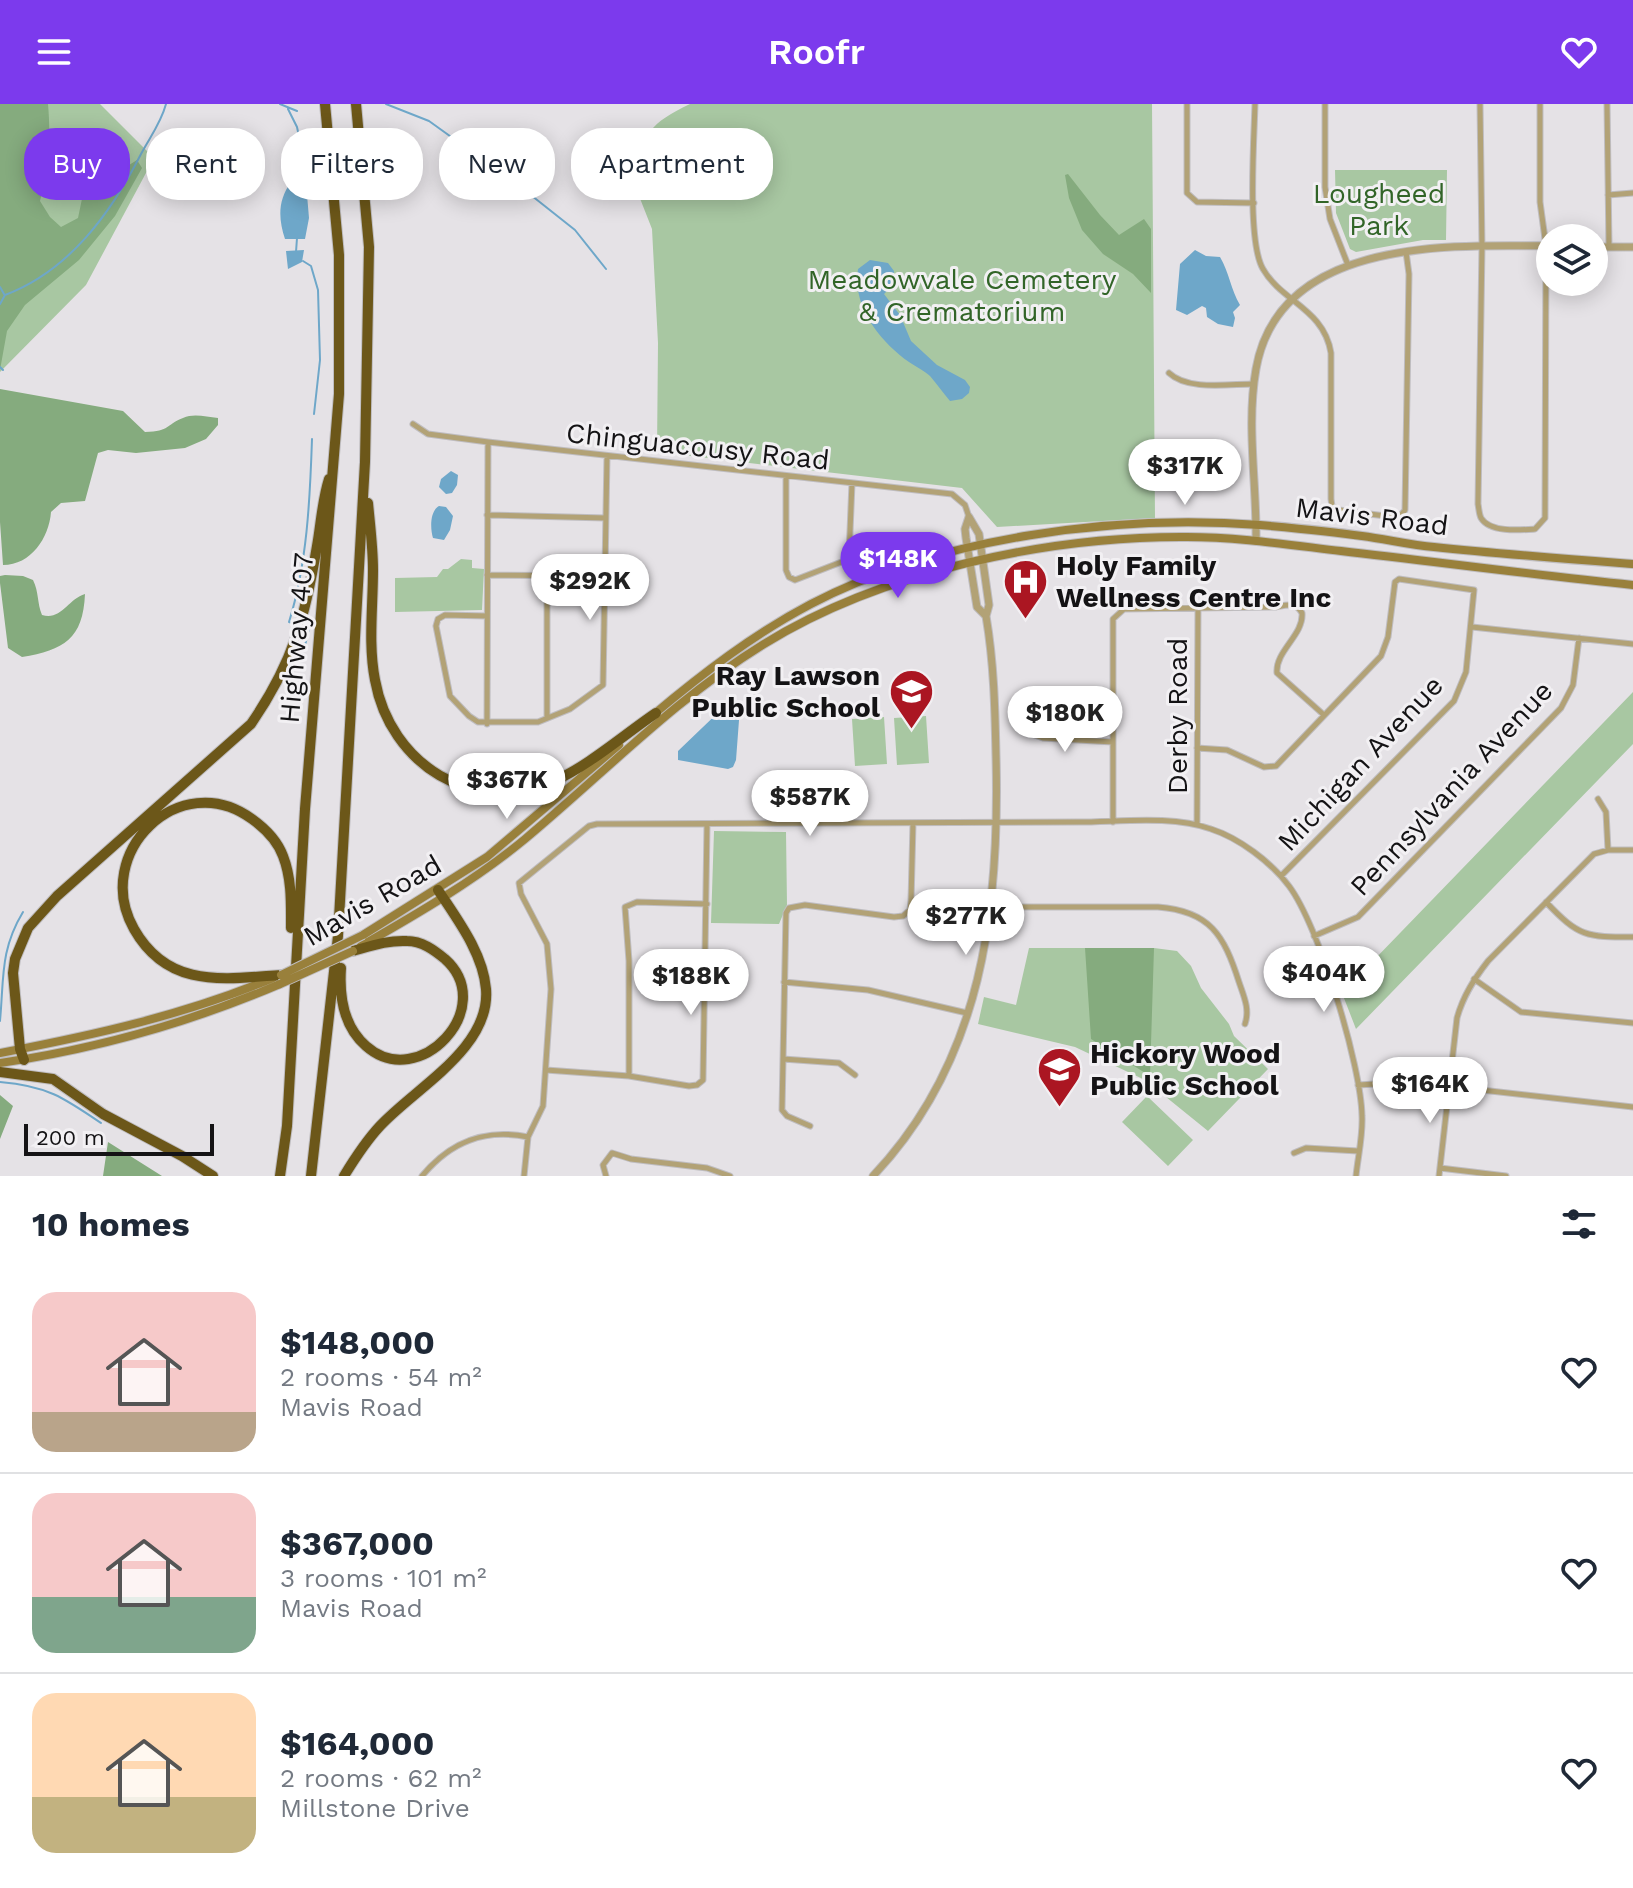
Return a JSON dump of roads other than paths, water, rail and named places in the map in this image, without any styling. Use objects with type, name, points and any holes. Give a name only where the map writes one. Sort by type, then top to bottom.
[{"type":"highway","name":"Highway 407","points":[[280,1176],[287,1126],[305,809],[335,457],[341,327],[339,255],[325,104]]},
{"type":"highway","name":"Highway 407","points":[[311,1176],[338,936],[365,462],[369,247],[356,104]]},
{"type":"highway","points":[[22,1054],[13,973],[15,959],[28,928],[57,896],[251,724],[273,692],[289,661],[298,633],[335,457]]},
{"type":"highway","points":[[365,462],[373,567],[371,651],[375,681],[389,723],[397,737],[420,762],[441,777],[473,789],[502,792],[534,788],[556,781],[656,713]]},
{"type":"highway","points":[[281,980],[202,978],[179,971],[155,954],[133,927],[124,903],[123,875],[131,847],[162,815],[177,808],[212,803],[243,812],[265,829],[284,857],[291,886],[292,936],[296,956]]},
{"type":"highway","points":[[344,1176],[359,1151],[380,1126],[453,1062],[470,1042],[482,1019],[487,991],[484,978],[474,949],[441,894]]},
{"type":"highway","points":[[338,936],[342,949],[342,1004],[351,1028],[361,1041],[371,1050],[407,1059],[424,1055],[440,1045],[453,1031],[463,998],[460,981],[450,964],[434,950],[411,941],[386,942],[353,951]]},
{"type":"highway","points":[[0,1072],[53,1079],[103,1114],[213,1176]]},
{"type":"main road","name":"Mavis Road","points":[[0,1053],[22,1054],[123,1038],[239,1002],[441,894],[516,834],[656,713],[740,647],[812,603],[894,569],[980,545],[1114,526],[1186,523],[1256,525],[1363,536],[1430,547],[1633,564]]},
{"type":"main road","name":"Mavis Road","points":[[281,980],[353,951],[522,841],[718,675],[765,643],[850,601],[930,573],[982,560],[1090,542],[1186,537],[1256,541],[1633,585]]},
{"type":"main road","points":[[1428,561],[1430,547]]},
{"type":"main road","name":"Mavis Road","points":[[0,1063],[22,1054]]},
{"type":"street","points":[[1187,104],[1189,198],[1197,202],[1254,203]]},
{"type":"street","points":[[1255,104],[1255,241],[1260,265],[1267,275],[1321,325],[1329,342],[1332,506],[1335,509],[1373,516],[1401,515],[1407,502],[1409,274],[1406,252]]},
{"type":"street","points":[[1325,104],[1325,187],[1330,219],[1348,265]]},
{"type":"street","points":[[1480,104],[1482,246],[1478,504],[1485,522],[1494,527],[1535,529],[1545,518],[1547,296]]},
{"type":"street","points":[[1540,104],[1540,202],[1544,224]]},
{"type":"street","points":[[1607,104],[1609,247],[1633,247]]},
{"type":"street","points":[[1608,195],[1633,193]]},
{"type":"street","points":[[1256,541],[1254,384],[1257,365],[1270,330],[1294,299],[1321,277],[1373,257],[1482,246],[1536,246]]},
{"type":"street","points":[[1169,373],[1176,380],[1187,383],[1254,384]]},
{"type":"street","name":"Chinguacousy Road","points":[[413,424],[428,434],[488,442],[952,494],[965,505],[969,517]]},
{"type":"street","points":[[487,724],[488,442]]},
{"type":"street","points":[[487,616],[445,615],[438,619],[436,626],[450,696],[469,716],[487,724],[529,724],[570,709],[603,685],[607,456]]},
{"type":"street","points":[[786,476],[786,570],[790,578],[797,580],[844,561],[849,556],[852,483]]},
{"type":"street","points":[[487,515],[606,518]]},
{"type":"street","points":[[873,1176],[926,1111],[946,1073],[968,1014],[992,907],[997,823],[994,693],[986,616],[989,605],[979,534],[969,517]]},
{"type":"street","points":[[969,517],[965,529],[977,607],[986,616]]},
{"type":"street","points":[[487,575],[635,576]]},
{"type":"street","points":[[547,575],[547,718]]},
{"type":"street","name":"Michigan Avenue","points":[[1197,748],[1227,750],[1270,768],[1276,766],[1381,656],[1388,637],[1393,586],[1399,579],[1474,590],[1472,627],[1463,682],[1451,704],[1281,876]]},
{"type":"street","points":[[1113,822],[1113,619],[1124,609],[1276,607],[1290,604],[1300,608],[1302,623],[1277,665],[1277,673],[1324,715]]},
{"type":"street","name":"Derby Road","points":[[1197,826],[1198,606]]},
{"type":"street","points":[[1472,627],[1633,644]]},
{"type":"street","name":"Pennsylvania Avenue","points":[[1314,936],[1358,917],[1561,708],[1573,685],[1579,638]]},
{"type":"street","points":[[1024,731],[1043,738],[1114,742]]},
{"type":"street","points":[[1598,799],[1606,812],[1608,850]]},
{"type":"street","points":[[524,1176],[528,1137],[543,1106],[550,964],[547,944],[521,894],[519,883],[589,826],[1113,822],[1208,828],[1231,838],[1281,876],[1297,897],[1327,973],[1358,1085],[1362,1114],[1356,1176]]},
{"type":"street","points":[[810,1126],[787,1116],[782,1110],[785,925],[789,908],[805,905],[903,916],[910,910],[913,824]]},
{"type":"street","points":[[546,1070],[629,1076],[689,1086],[703,1080],[707,825]]},
{"type":"street","points":[[1439,1176],[1457,1018],[1461,1002],[1474,979],[1594,854],[1608,850],[1633,850]]},
{"type":"street","points":[[629,1076],[629,961],[625,907],[637,902],[707,904]]},
{"type":"street","points":[[1546,902],[1570,927],[1583,934],[1633,937]]},
{"type":"street","points":[[992,907],[1158,907],[1194,914],[1209,924],[1230,953],[1247,1006],[1245,1024]]},
{"type":"street","points":[[1474,979],[1521,1012],[1633,1023]]},
{"type":"street","points":[[784,982],[868,990],[941,1005],[968,1014]]},
{"type":"street","points":[[783,1059],[839,1063],[855,1075]]},
{"type":"street","points":[[1358,1085],[1392,1081],[1449,1085],[1633,1107]]},
{"type":"street","points":[[422,1176],[436,1159],[465,1142],[492,1136],[528,1137]]},
{"type":"street","points":[[1294,1153],[1306,1148],[1358,1151]]},
{"type":"street","points":[[606,1176],[603,1165],[612,1153],[631,1159],[707,1168],[730,1176]]},
{"type":"street","points":[[1440,1168],[1506,1176]]},
{"type":"water","points":[[307,200],[309,218],[305,239],[285,239],[280,216],[282,202]]},
{"type":"water","points":[[304,250],[302,262],[288,269],[286,251]]},
{"type":"water","points":[[1195,250],[1206,256],[1220,257],[1223,263],[1240,305],[1233,312],[1233,327],[1218,324],[1207,317],[1206,308],[1202,306],[1187,315],[1176,310],[1180,264]]},
{"type":"water","points":[[870,260],[888,263],[894,271],[893,285],[884,294],[900,315],[911,341],[937,365],[965,380],[970,387],[969,393],[962,399],[950,401],[930,376],[898,354],[870,322],[859,297],[857,283],[858,269]]},
{"type":"water","points":[[451,471],[458,475],[457,485],[452,493],[446,494],[439,487],[441,479]]},
{"type":"water","points":[[439,506],[446,507],[453,516],[444,540],[433,538],[432,534],[432,516]]},
{"type":"water","points":[[727,704],[740,707],[733,767],[728,769],[678,760],[678,751]]},
{"type":"waterway","points":[[0,304],[5,295],[49,271],[86,238],[116,198],[166,104]]},
{"type":"waterway","points":[[280,104],[297,111]]},
{"type":"waterway","points":[[386,104],[429,121],[522,188],[575,230],[606,269]]},
{"type":"waterway","points":[[288,109],[297,128]]},
{"type":"waterway","points":[[296,252],[297,238]]},
{"type":"waterway","points":[[303,261],[311,266],[318,290],[320,360],[314,414]]},
{"type":"waterway","points":[[0,287],[4,294]]},
{"type":"waterway","points":[[0,367],[3,370]]},
{"type":"waterway","points":[[292,623],[289,622],[300,578],[306,532],[312,439]]},
{"type":"waterway","points":[[304,650],[309,628],[306,627]]},
{"type":"waterway","points":[[0,1021],[7,952],[23,912]]},
{"type":"waterway","points":[[0,1082],[30,1086],[54,1094],[101,1123]]},
{"type":"place","name":"Holy Family Wellness Centre Inc","points":[[1025,620]]},
{"type":"place","name":"Ray Lawson Public School","points":[[911,730]]},
{"type":"place","name":"Hickory Wood Public School","points":[[1059,1108]]},
{"type":"park label","name":"Lougheed Park","points":[[1379,209]]},
{"type":"park label","name":"Meadowvale Cemetery & Crematorium","points":[[962,295]]}]
